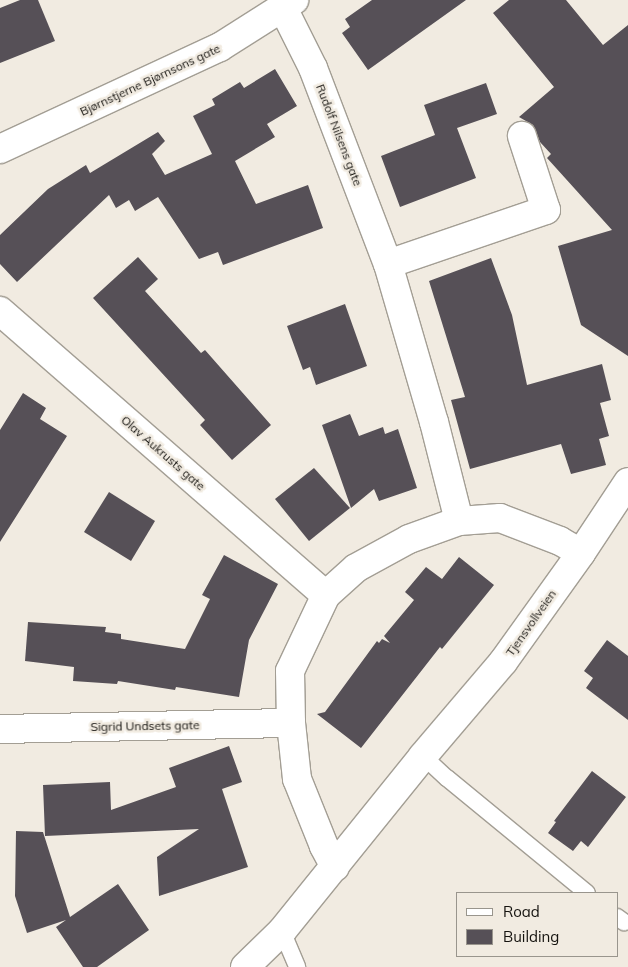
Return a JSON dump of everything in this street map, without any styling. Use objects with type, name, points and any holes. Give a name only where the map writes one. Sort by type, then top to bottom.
[{"type":"street","name":"Bjørnstjerne Bjørnsons gate","points":[[0,149],[220,47],[288,4]]},
{"type":"street","name":"Rudolf Nilsens gate","points":[[288,4],[388,264],[434,422],[458,521]]},
{"type":"street","points":[[388,264],[546,210],[522,136]]},
{"type":"street","name":"Olav Aukrusts gate","points":[[0,311],[326,595]]},
{"type":"street","name":"Tjensvollveien","points":[[245,967],[282,931],[503,662],[581,553],[628,482]]},
{"type":"street","points":[[335,867],[324,846],[297,779],[291,723],[290,672],[326,595],[356,568],[409,539],[458,521],[500,518],[560,541],[581,553]]},
{"type":"street","name":"Sigrid Undsets gate","points":[[0,729],[291,723]]},
{"type":"lane","points":[[424,756],[447,778],[586,892]]},
{"type":"lane","points":[[282,931],[298,967]]},
{"type":"building","points":[[20,0],[38,0],[55,41],[0,63],[0,8]]},
{"type":"building","points":[[372,0],[466,0],[368,70],[342,33],[350,27],[345,19]]},
{"type":"building","points":[[509,0],[566,0],[603,45],[628,25],[628,356],[581,325],[558,246],[612,230],[547,158],[551,154],[540,142],[533,125],[519,117],[554,87],[493,13]]},
{"type":"building","points":[[275,69],[297,106],[267,124],[275,137],[235,161],[256,204],[308,185],[323,228],[223,265],[218,252],[199,259],[158,197],[135,211],[129,200],[116,208],[109,195],[17,282],[0,264],[0,235],[48,189],[86,165],[90,173],[158,132],[165,141],[152,154],[165,175],[212,154],[193,116],[215,105],[212,99],[240,82],[244,88]]},
{"type":"building","points":[[486,83],[497,114],[457,128],[476,178],[400,207],[381,156],[435,135],[424,105]]},
{"type":"building","points":[[138,257],[158,279],[145,291],[201,353],[205,350],[271,425],[232,460],[200,425],[205,420],[93,298]]},
{"type":"building","points":[[491,258],[512,315],[527,385],[602,364],[611,400],[600,403],[609,436],[599,439],[606,465],[571,474],[561,444],[470,469],[451,400],[465,397],[429,281]]},
{"type":"building","points":[[345,304],[367,366],[316,385],[310,367],[303,370],[287,326]]},
{"type":"building","points":[[23,393],[46,408],[40,419],[67,436],[0,542],[0,430]]},
{"type":"building","points":[[350,414],[359,436],[383,427],[385,434],[398,429],[417,488],[379,501],[374,489],[351,508],[322,425]]},
{"type":"building","points":[[314,468],[350,508],[309,541],[275,499]]},
{"type":"building","points":[[109,492],[155,521],[131,561],[84,532]]},
{"type":"building","points":[[224,555],[278,584],[249,640],[239,697],[176,687],[175,690],[118,681],[117,684],[73,681],[74,667],[25,661],[28,622],[106,627],[105,632],[121,634],[121,639],[185,649],[210,599],[202,595]]},
{"type":"building","points":[[459,557],[494,585],[442,649],[440,647],[361,748],[317,714],[325,712],[377,641],[379,643],[382,639],[390,643],[384,636],[414,600],[405,592],[426,567],[442,579]]},
{"type":"building","points":[[607,640],[628,656],[628,720],[586,688],[593,678],[584,671]]},
{"type":"building","points":[[229,746],[242,782],[222,789],[248,867],[159,896],[157,857],[199,829],[45,836],[43,785],[110,782],[111,810],[176,787],[169,768]]},
{"type":"building","points":[[592,771],[626,797],[588,847],[581,841],[573,851],[548,833],[556,822],[554,821]]},
{"type":"building","points":[[16,831],[43,832],[70,917],[118,884],[149,930],[97,967],[83,967],[56,927],[66,920],[27,933],[15,896]]}]
